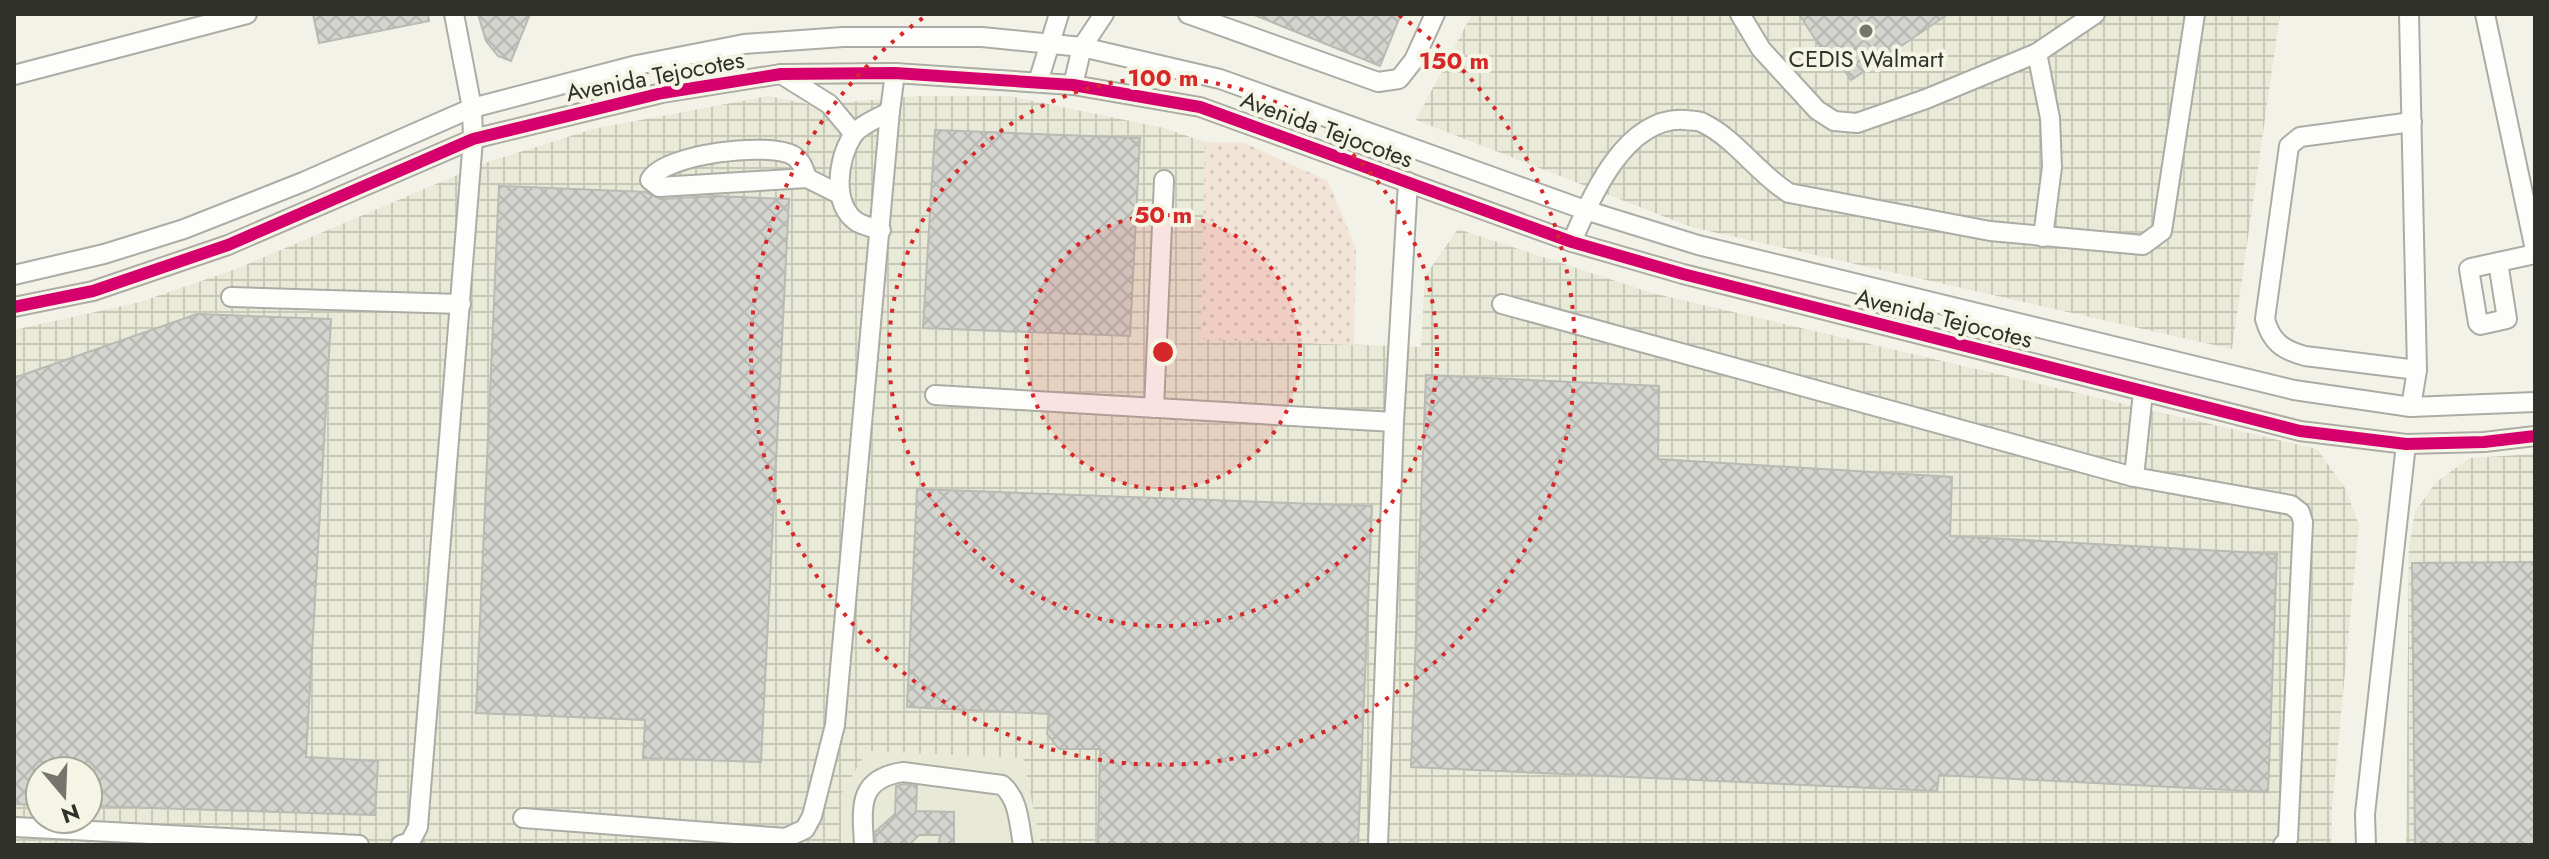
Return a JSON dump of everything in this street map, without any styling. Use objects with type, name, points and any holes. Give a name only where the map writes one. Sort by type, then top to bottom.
[{"type":"street","points":[[14,75],[247,14]]},
{"type":"street","points":[[401,845],[410,842],[418,827],[473,139],[472,108],[454,14]]},
{"type":"street","points":[[1038,82],[1059,14]]},
{"type":"street","points":[[1073,85],[1082,47],[1104,14]]},
{"type":"street","points":[[1188,14],[1378,82],[1399,79],[1414,60],[1435,14]]},
{"type":"street","points":[[1740,14],[1761,49],[1817,110],[1834,121],[1857,123],[1926,99],[2037,53],[2095,14]]},
{"type":"street","points":[[1572,242],[1585,210],[1622,150],[1649,127],[1672,120],[1702,122],[1735,146],[1770,181],[1789,193],[1990,231],[2143,245],[2162,231],[2195,14]]},
{"type":"street","points":[[2409,14],[2417,370],[2411,407]]},
{"type":"street","points":[[2485,14],[2535,252],[2498,262]]},
{"type":"street","name":"Avenida Tejocotes","points":[[14,275],[104,254],[184,229],[303,182],[472,108],[637,65],[744,44],[843,37],[982,37],[1082,47],[1220,79],[1585,210],[1698,245],[2294,390],[2411,407],[2535,402]]},
{"type":"street","points":[[2037,53],[2050,118],[2052,155],[2043,237]]},
{"type":"street","points":[[523,818],[786,838],[805,829],[812,816],[835,725],[895,73]]},
{"type":"street","name":"Avenida Tejocotes","points":[[14,307],[93,291],[228,245],[473,139],[662,93],[781,74],[895,73],[1073,85],[1200,107],[1572,242],[1698,278],[2300,431],[2406,444],[2484,442],[2535,436]]},
{"type":"street","points":[[781,74],[829,104],[854,134]]},
{"type":"street","points":[[881,230],[858,223],[846,211],[839,194],[841,169],[854,134],[890,111]]},
{"type":"street","points":[[2412,122],[2300,137],[2289,146],[2265,319],[2269,333],[2287,351],[2417,370]]},
{"type":"street","points":[[807,178],[799,160],[791,154],[758,148],[723,152],[684,162],[657,171],[650,180],[659,187],[807,178],[839,194]]},
{"type":"street","points":[[1154,408],[1164,180]]},
{"type":"street","points":[[1378,845],[1394,422],[1408,182]]},
{"type":"street","points":[[231,297],[461,304]]},
{"type":"street","points":[[1502,304],[2134,477],[2291,505],[2300,512],[2303,522],[2288,839],[2283,845]]},
{"type":"street","points":[[2294,390],[2305,356]]},
{"type":"street","points":[[2134,477],[2143,392]]},
{"type":"street","points":[[935,395],[1394,422]]},
{"type":"street","points":[[2366,845],[2365,814],[2406,444]]},
{"type":"street","points":[[864,845],[861,804],[866,794],[886,774],[903,772],[1002,785],[1014,800],[1023,845]]},
{"type":"street","points":[[15,827],[359,845]]},
{"type":"shaded area","points":[[1472,14],[2280,14],[2232,349],[1691,227],[1416,120]]},
{"type":"shaded area","points":[[768,96],[813,105],[919,96],[1009,96],[1164,128],[1205,142],[1201,339],[1421,347],[1425,276],[1458,229],[1652,293],[2317,449],[2345,488],[2359,525],[2331,845],[1041,845],[1023,758],[867,751],[842,793],[841,845],[14,843],[14,330],[140,302],[236,269],[488,162],[593,129]]},
{"type":"shaded area","points":[[1205,142],[1244,143],[1328,181],[1356,249],[1354,345],[1201,339]]},
{"type":"shaded area","points":[[2535,454],[2535,845],[2406,845],[2409,547],[2415,512],[2436,482],[2470,458]]},
{"type":"shaded area","points":[[866,751],[1023,758],[1041,845],[841,845],[842,793]]},
{"type":"building","points":[[313,14],[428,14],[429,21],[319,43]]},
{"type":"building","points":[[478,14],[530,14],[511,61],[498,56],[486,41]]},
{"type":"building","points":[[1252,14],[1401,14],[1380,66]]},
{"type":"building","name":"CEDIS Walmart","points":[[1799,14],[1948,14],[1851,80],[1831,49],[1824,53]]},
{"type":"building","points":[[935,130],[1140,138],[1130,336],[923,328]]},
{"type":"building","points":[[499,186],[646,192],[660,199],[716,196],[789,199],[761,762],[643,758],[645,720],[476,713]]},
{"type":"building","points":[[197,314],[331,319],[306,757],[378,761],[375,815],[104,807],[104,755],[24,755],[24,804],[14,804],[14,378]]},
{"type":"building","points":[[1426,375],[1659,386],[1658,459],[1952,477],[1950,536],[2277,554],[2268,792],[1939,775],[1937,791],[1411,767]]},
{"type":"building","points":[[917,489],[1372,506],[1358,845],[1098,845],[1100,749],[1059,749],[1047,734],[1049,714],[907,707]]},
{"type":"building","points":[[2535,562],[2535,845],[2415,845],[2412,563]]},
{"type":"building","points":[[896,786],[917,786],[916,811],[954,812],[954,845],[939,845],[940,835],[919,835],[909,845],[876,845],[875,832],[895,814]]},
{"type":"cycle path","points":[[14,307],[93,291],[228,245],[473,139],[662,93],[781,74],[895,73],[1073,85],[1200,107],[1572,242],[1683,274],[2300,431],[2406,444],[2484,442],[2535,436]]},
{"type":"place","name":"CEDIS Walmart","points":[[1866,31]]}]
